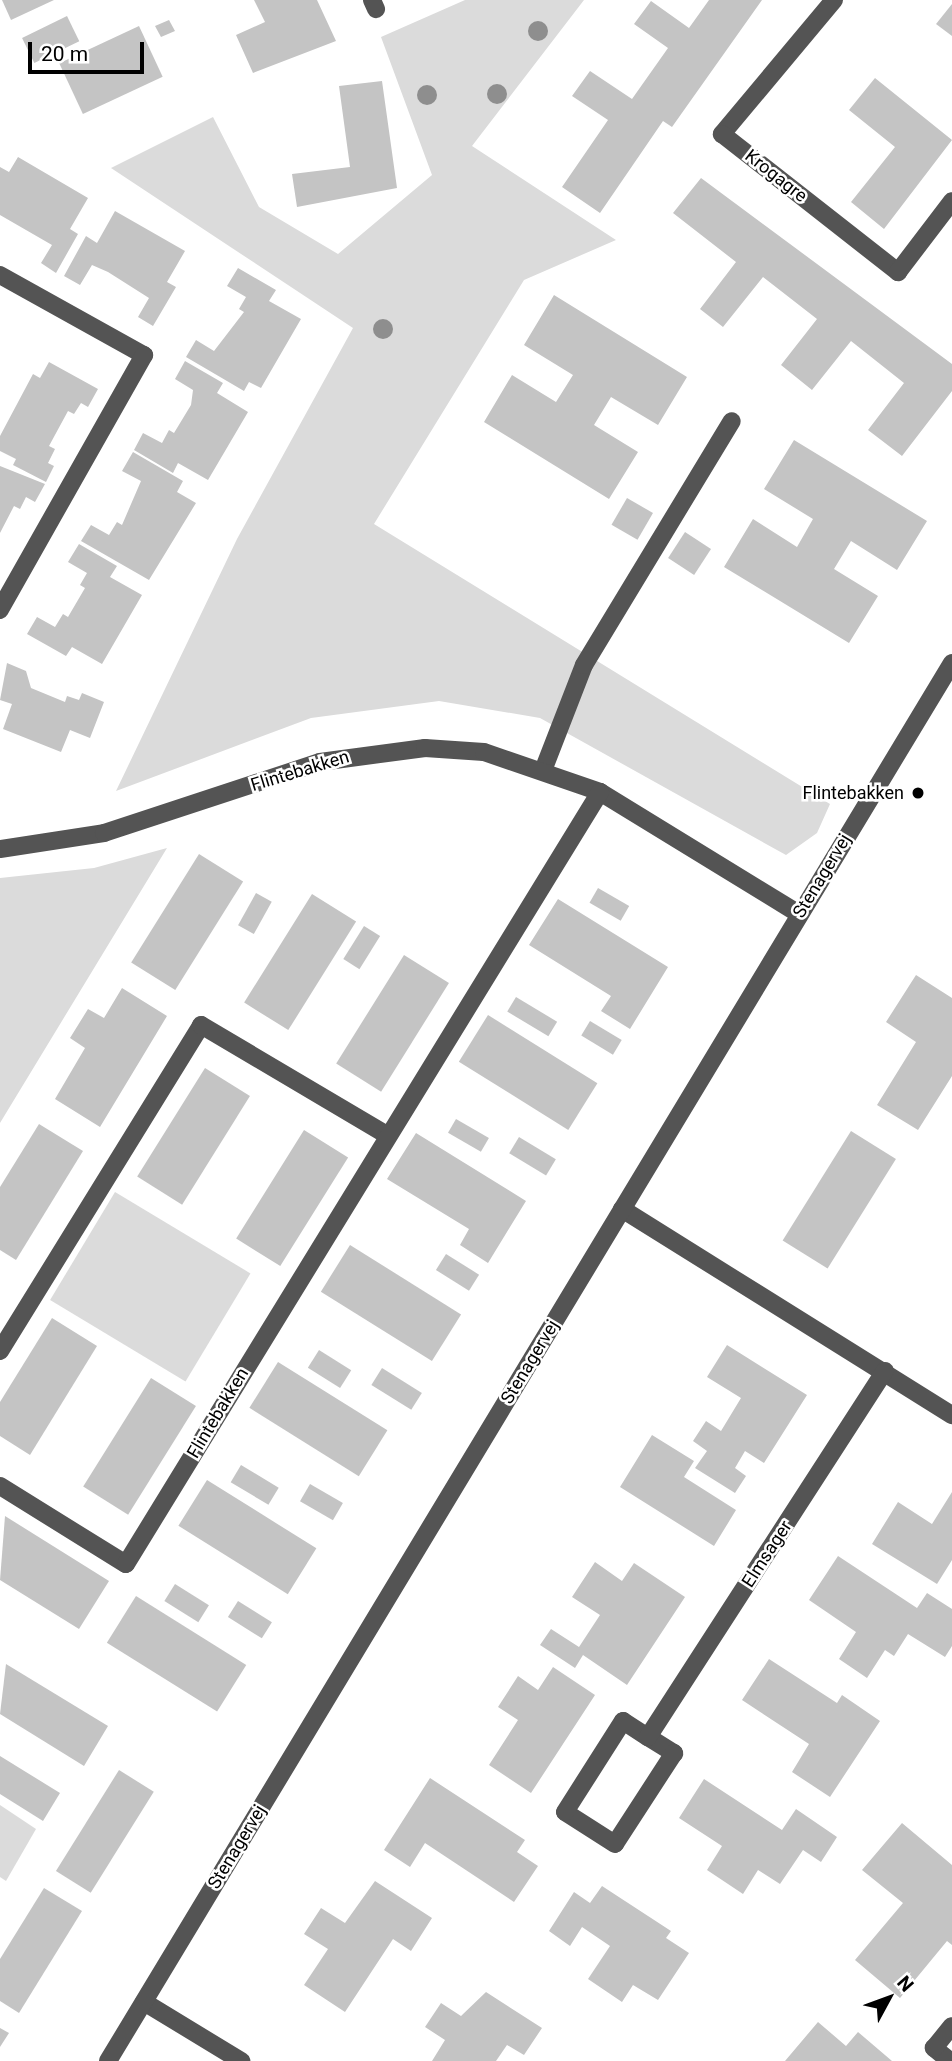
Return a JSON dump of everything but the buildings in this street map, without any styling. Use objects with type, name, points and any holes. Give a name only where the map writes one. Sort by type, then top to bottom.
[{"type":"street","name":"Krogagre","points":[[834,0],[722,134],[898,272],[952,201]]},
{"type":"street","points":[[0,275],[144,355],[0,610]]},
{"type":"street","points":[[544,768],[584,665],[732,421]]},
{"type":"street","name":"Stenagervej","points":[[108,2061],[952,663]]},
{"type":"street","name":"Flintebakken","points":[[0,849],[104,833],[364,753],[472,751],[544,768],[600,792],[799,914]]},
{"type":"street","name":"Flintebakken","points":[[0,1486],[126,1564],[600,792]]},
{"type":"street","points":[[0,1351],[201,1025],[387,1135]]},
{"type":"street","points":[[622,1209],[952,1415]]},
{"type":"street","name":"Elmsager","points":[[648,1737],[885,1371]]},
{"type":"street","points":[[623,1721],[648,1737],[674,1753],[615,1844],[565,1812],[623,1721]]},
{"type":"street","points":[[144,2001],[241,2061]]},
{"type":"street","points":[[950,2061],[934,2048],[952,2026]]},
{"type":"shaded area","points":[[465,0],[584,0],[472,146],[616,240],[524,280],[374,524],[830,804],[817,833],[786,855],[540,718],[439,701],[311,718],[116,791],[237,539],[353,328],[111,168],[213,117],[259,207],[338,254],[432,175],[381,37]]},
{"type":"shaded area","points":[[167,848],[0,1123],[0,878],[94,868]]},
{"type":"shaded area","points":[[115,1192],[250,1273],[186,1381],[50,1300]]},
{"type":"shaded area","points":[[0,1805],[36,1829],[6,1881],[0,1877]]},
{"type":"place","name":"Flintebakken","points":[[918,793]]}]
